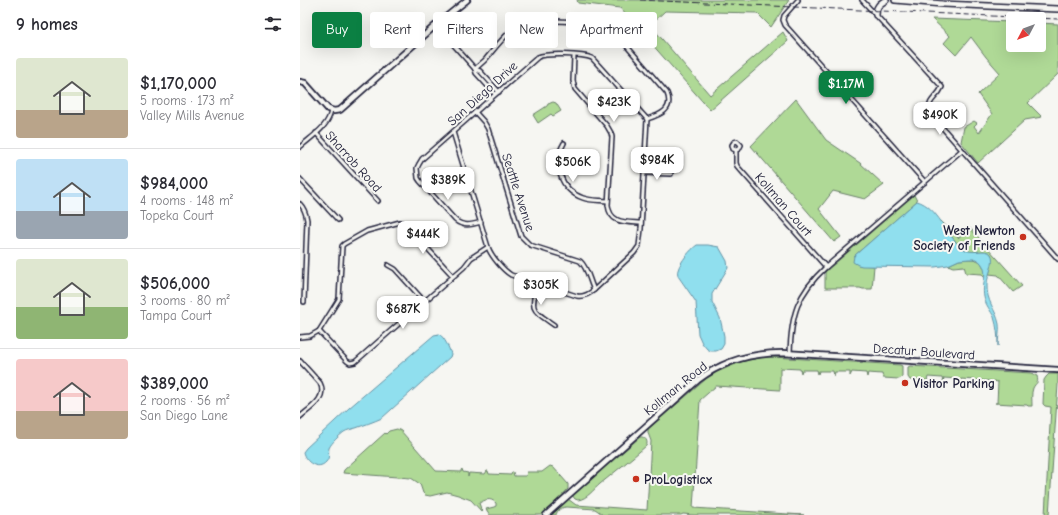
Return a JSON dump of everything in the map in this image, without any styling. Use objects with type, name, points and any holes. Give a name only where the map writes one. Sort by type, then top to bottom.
[{"type":"main road","points":[[876,15],[876,9],[886,0]]},
{"type":"main road","points":[[895,0],[937,4],[1058,9]]},
{"type":"street","points":[[453,12],[468,0]]},
{"type":"street","points":[[798,0],[784,16],[783,20],[785,25],[925,182]]},
{"type":"street","points":[[862,0],[942,87],[929,105],[929,109],[933,117],[1058,259]]},
{"type":"street","points":[[453,132],[488,247],[491,254],[511,275],[577,296],[584,296],[594,290],[638,249],[640,244],[647,119],[661,114],[667,109],[669,99],[666,91],[612,29],[598,22],[526,21],[516,27],[500,42],[485,60],[475,69]]},
{"type":"street","points":[[300,82],[305,84],[328,109],[337,111],[433,28]]},
{"type":"street","points":[[456,48],[495,94]]},
{"type":"street","name":"San Diego Drive","points":[[481,222],[467,226],[458,222],[420,181],[417,171],[418,165],[421,160],[538,57],[547,54],[588,57],[595,60],[647,119]]},
{"type":"street","points":[[574,56],[574,88],[608,126],[612,137],[608,201],[610,215],[616,220],[641,222]]},
{"type":"street","points":[[475,69],[480,70],[498,92]]},
{"type":"street","points":[[300,147],[323,127],[330,116],[331,110]]},
{"type":"street","name":"Seattle Avenue","points":[[475,112],[488,129],[521,236],[530,245],[580,261],[586,269],[594,290]]},
{"type":"street","name":"Sharrob Road","points":[[316,134],[378,202]]},
{"type":"street","points":[[564,143],[560,154],[558,168],[560,176],[566,186],[573,193],[582,198],[608,201]]},
{"type":"street","name":"Kollman Court","points":[[736,150],[737,166],[826,268]]},
{"type":"street","points":[[790,354],[793,318],[798,305],[815,278],[962,150]]},
{"type":"street","points":[[644,173],[671,174]]},
{"type":"street","points":[[300,179],[338,220]]},
{"type":"street","points":[[300,204],[306,214],[304,302]]},
{"type":"street","points":[[300,337],[310,336],[319,331],[340,298],[342,246],[366,231],[400,222],[404,223],[453,276]]},
{"type":"street","points":[[319,331],[347,361],[354,363],[465,266],[471,258],[488,247]]},
{"type":"street","points":[[388,266],[395,269],[424,301]]},
{"type":"street","points":[[538,283],[533,299],[534,308],[538,313],[554,325]]},
{"type":"street","points":[[300,284],[304,288]]},
{"type":"street","name":"Kollman Road","points":[[546,515],[696,382],[709,373],[727,363],[750,356],[768,353],[790,354]]},
{"type":"street","name":"Decatur Boulevard","points":[[790,354],[1058,370]]},
{"type":"street","points":[[300,361],[320,383],[322,393],[318,401],[300,417]]},
{"type":"green space","points":[[577,0],[789,0],[771,27],[757,13],[665,11],[657,18],[657,12],[624,12],[620,8],[578,3]]},
{"type":"green space","points":[[932,19],[1006,22],[1006,52],[1046,52],[1046,23],[1058,24],[1058,74],[1028,103],[1042,117],[1025,120],[978,163],[961,142],[964,127],[974,121],[977,123],[974,126],[979,133],[992,114],[978,94],[1000,73],[971,37],[956,55],[944,43],[950,36]]},
{"type":"green space","points":[[783,32],[788,41],[710,110],[655,48],[657,48],[657,33],[710,95]]},
{"type":"green space","points":[[796,99],[826,140],[860,163],[884,185],[865,199],[833,191],[819,209],[841,237],[834,242],[751,146]]},
{"type":"green space","points":[[553,102],[556,103],[561,111],[553,116],[551,114],[538,123],[533,115]]},
{"type":"green space","points":[[914,195],[917,201],[854,256],[858,265],[874,266],[872,289],[825,288],[825,272]]},
{"type":"green space","points":[[941,221],[958,238],[970,228],[1022,286],[1013,292],[998,275],[989,274],[991,267],[991,254],[984,251],[969,252],[965,250],[957,243]]},
{"type":"green space","points":[[959,260],[978,260],[983,265],[985,271],[984,277],[982,274],[966,273],[964,266],[953,267],[948,265]]},
{"type":"green space","points":[[764,357],[902,366],[902,377],[899,379],[883,378],[882,374],[868,373],[867,377],[866,373],[852,372],[850,376],[850,372],[835,372],[834,376],[833,371],[819,371],[818,374],[817,370],[802,370],[801,373],[800,369],[780,368],[780,390],[716,386],[700,400],[693,508],[804,515],[603,515],[595,509],[567,507],[560,509],[556,515],[549,515],[568,499],[576,505],[647,510],[651,441],[648,429],[706,379],[717,372],[740,362]]},
{"type":"green space","points":[[908,367],[1031,373],[1037,376],[1038,380],[1032,390],[1032,406],[995,403],[997,403],[998,382],[993,381],[992,385],[991,381],[977,380],[976,384],[975,380],[961,379],[959,383],[958,379],[944,378],[943,382],[942,378],[928,377],[927,381],[910,380],[908,377]]},
{"type":"green space","points":[[1049,374],[1058,374],[1058,385],[1049,515],[1045,515],[1051,407],[1043,404],[1044,380]]},
{"type":"green space","points":[[397,429],[401,431],[436,471],[461,472],[462,469],[463,472],[468,473],[468,477],[469,473],[485,474],[487,471],[489,474],[511,475],[513,472],[514,476],[526,476],[527,472],[542,472],[550,466],[553,467],[568,484],[568,489],[542,515],[490,515],[486,509],[496,506],[496,503],[492,500],[485,500],[479,503],[482,512],[471,500],[458,495],[447,492],[430,496],[425,495],[420,484],[411,478],[343,473],[344,470],[385,433],[386,434],[389,431]]},
{"type":"green space","points":[[640,437],[643,437],[646,440],[646,446],[587,496],[578,500],[575,499],[572,495],[614,457],[616,458]]},
{"type":"water","points":[[917,201],[931,209],[962,248],[970,251],[985,251],[991,254],[992,264],[987,281],[987,290],[999,324],[998,346],[996,324],[983,292],[985,276],[984,267],[977,259],[959,260],[948,265],[935,267],[862,266],[853,262],[854,256]]},
{"type":"water","points":[[697,245],[719,247],[727,261],[728,268],[712,294],[712,302],[720,318],[724,336],[724,344],[721,349],[716,351],[707,349],[702,343],[698,334],[696,302],[678,276],[681,263]]},
{"type":"water","points":[[439,334],[448,346],[451,354],[450,357],[382,418],[344,432],[340,435],[330,446],[328,459],[323,465],[319,466],[312,464],[306,459],[303,452],[306,448],[349,408],[434,335]]},
{"type":"railway","points":[[640,0],[1058,19]]},
{"type":"place","name":"West Newton Society of Friends","points":[[1023,237]]},
{"type":"place","name":"Visitor Parking","points":[[905,383]]},
{"type":"place","name":"ProLogisticx","points":[[636,479]]}]
